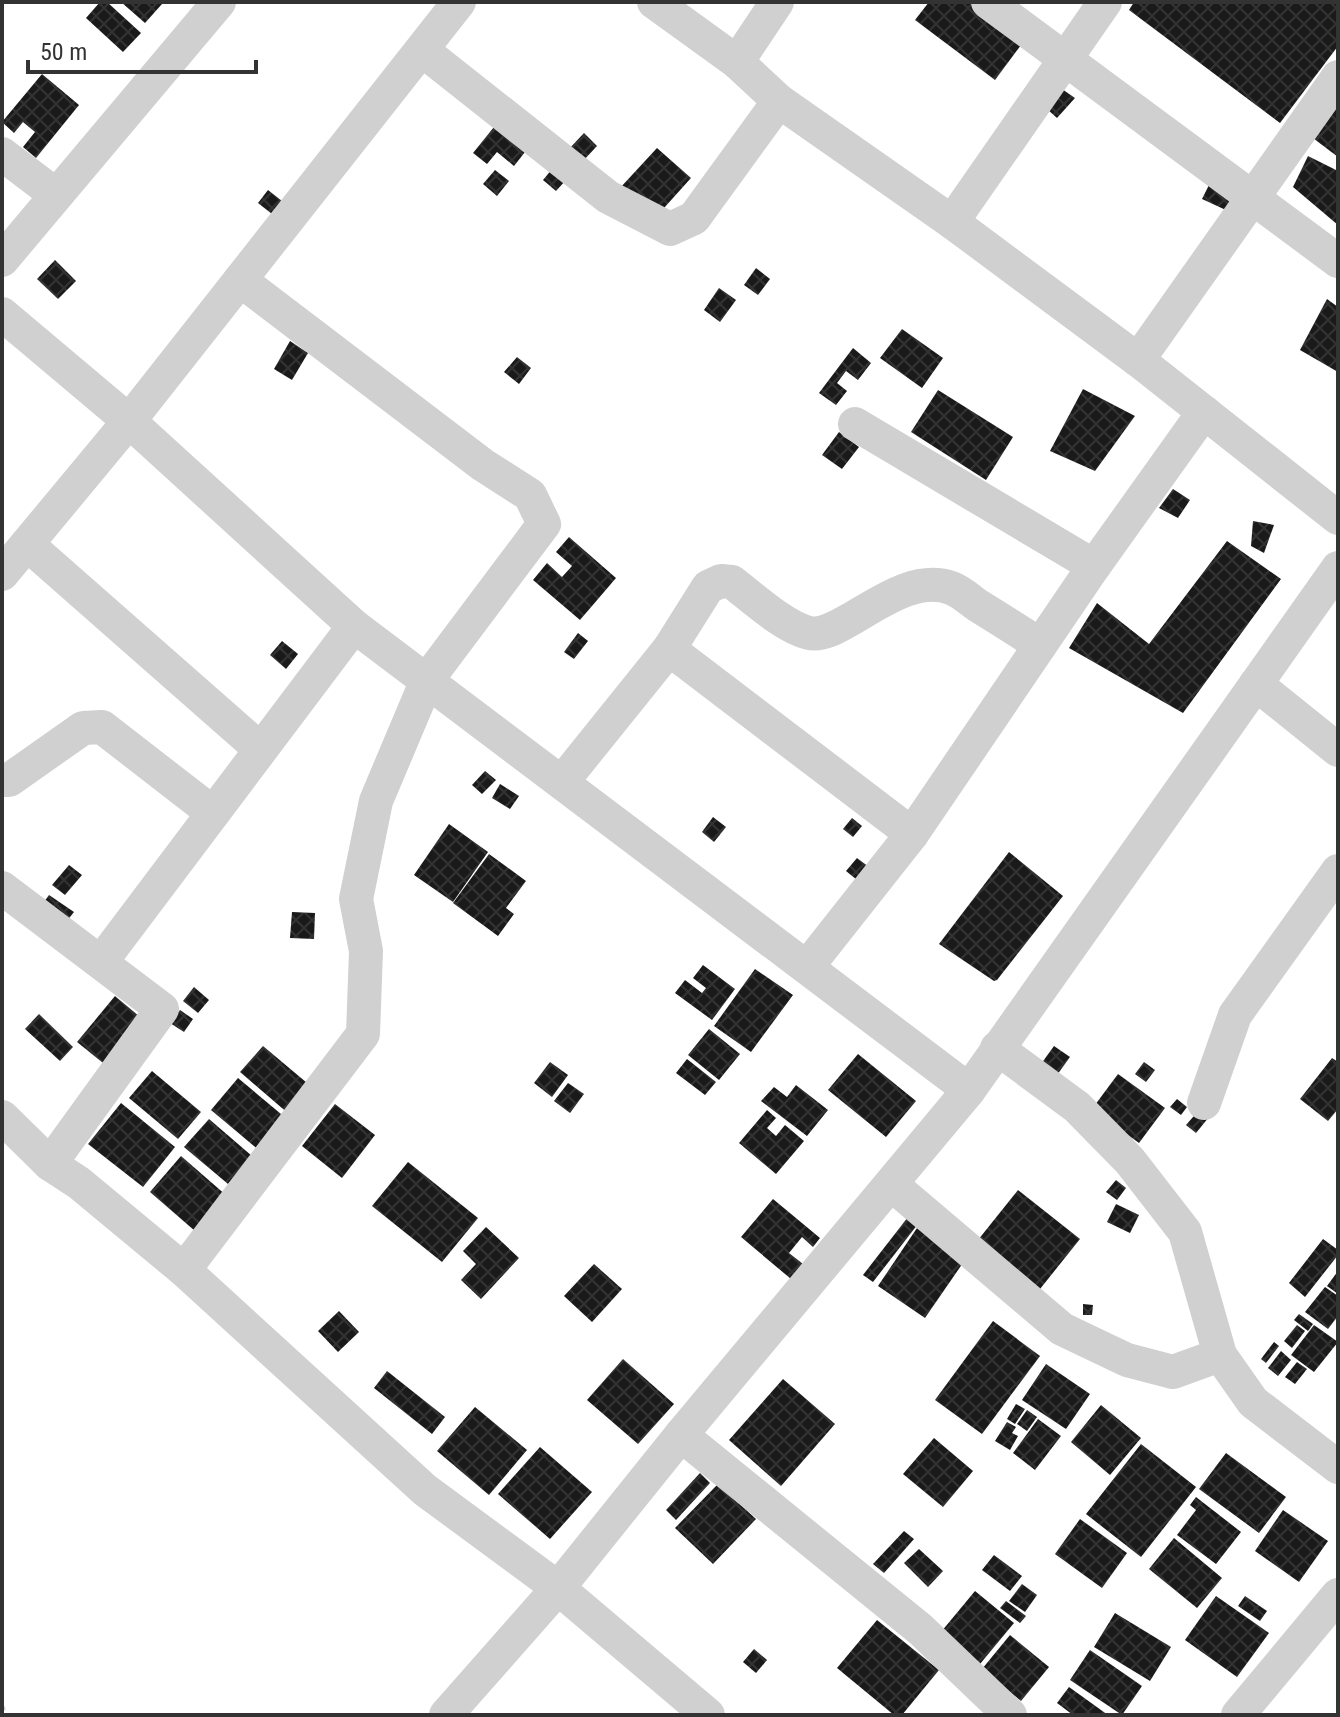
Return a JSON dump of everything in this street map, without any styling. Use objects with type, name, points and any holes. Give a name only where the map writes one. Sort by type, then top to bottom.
[{"type":"street","points":[[2,260],[219,2]]},
{"type":"street","points":[[2,574],[129,421],[459,2]]},
{"type":"street","points":[[654,2],[737,62],[779,101],[952,222],[1138,360],[1338,518]]},
{"type":"street","points":[[737,62],[777,2]]},
{"type":"street","points":[[988,2],[1338,261]]},
{"type":"street","points":[[952,222],[1105,2]]},
{"type":"street","points":[[422,50],[608,197],[670,229],[694,218],[779,101]]},
{"type":"street","points":[[1138,360],[1338,77]]},
{"type":"street","points":[[2,154],[56,195]]},
{"type":"street","points":[[184,1270],[363,1034],[366,951],[356,899],[376,801],[427,680],[544,524],[530,495],[483,465],[240,280]]},
{"type":"street","points":[[2,314],[129,421],[354,626],[969,1090]]},
{"type":"street","points":[[807,967],[912,834],[1094,566],[1204,412]]},
{"type":"street","points":[[855,424],[1094,566]]},
{"type":"street","points":[[27,544],[260,749]]},
{"type":"street","points":[[446,1715],[558,1588],[681,1435],[969,1090],[1338,568]]},
{"type":"street","points":[[562,782],[669,649],[708,587],[721,581],[732,582],[796,629],[812,634],[825,633],[908,589],[933,585],[952,588],[1040,645]]},
{"type":"street","points":[[101,962],[354,626]]},
{"type":"street","points":[[669,649],[912,834]]},
{"type":"street","points":[[1256,684],[1338,750]]},
{"type":"street","points":[[2,780],[9,780],[83,728],[102,727],[213,813]]},
{"type":"street","points":[[1204,1103],[1235,1015],[1338,871]]},
{"type":"street","points":[[2,888],[162,1009],[50,1164]]},
{"type":"street","points":[[997,1048],[1077,1107],[1130,1161],[1185,1232],[1220,1355],[1253,1402],[1338,1467]]},
{"type":"street","points":[[2,1117],[50,1164],[79,1183],[184,1270],[425,1490],[558,1588],[708,1715]]},
{"type":"street","points":[[891,1184],[1062,1329],[1127,1360],[1173,1372],[1220,1355]]},
{"type":"street","points":[[681,1435],[920,1629],[1010,1715]]},
{"type":"street","points":[[1238,1715],[1338,1595]]},
{"type":"path","points":[[2,1707],[5,1715]]},
{"type":"building","points":[[100,2],[107,2],[141,33],[123,52],[86,18]]},
{"type":"building","points":[[121,2],[159,2],[162,4],[145,23]]},
{"type":"building","points":[[929,2],[972,2],[1024,41],[995,80],[915,20]]},
{"type":"building","points":[[1134,2],[1338,2],[1338,46],[1280,123],[1129,10]]},
{"type":"building","points":[[42,74],[79,105],[36,158],[23,147],[35,132],[23,122],[14,133],[2,122]]},
{"type":"building","points":[[1062,89],[1075,98],[1057,118],[1047,109]]},
{"type":"building","points":[[1338,89],[1338,157],[1305,132]]},
{"type":"building","points":[[494,127],[525,152],[514,166],[497,152],[487,164],[473,153]]},
{"type":"building","points":[[584,133],[597,146],[582,162],[569,149]]},
{"type":"building","points":[[657,148],[691,178],[655,218],[620,188]]},
{"type":"building","points":[[1308,156],[1338,171],[1338,225],[1293,187]]},
{"type":"building","points":[[553,168],[566,180],[556,191],[543,180]]},
{"type":"building","points":[[495,170],[509,181],[497,196],[483,184]]},
{"type":"building","points":[[1211,181],[1232,201],[1228,211],[1202,199]]},
{"type":"building","points":[[268,190],[282,201],[272,214],[258,203]]},
{"type":"building","points":[[55,260],[76,281],[58,299],[37,279]]},
{"type":"building","points":[[756,268],[770,279],[758,295],[744,285]]},
{"type":"building","points":[[719,288],[736,300],[720,322],[704,310]]},
{"type":"building","points":[[1327,299],[1338,307],[1338,372],[1300,350]]},
{"type":"building","points":[[902,329],[943,358],[922,388],[880,358]]},
{"type":"building","points":[[290,341],[308,353],[292,380],[274,369]]},
{"type":"building","points":[[853,348],[871,363],[858,380],[846,371],[837,383],[847,391],[836,405],[819,393]]},
{"type":"building","points":[[517,357],[531,368],[519,384],[504,372]]},
{"type":"building","points":[[1083,389],[1135,416],[1095,471],[1050,451]]},
{"type":"building","points":[[938,390],[1013,437],[986,480],[911,432]]},
{"type":"building","points":[[839,432],[859,447],[842,469],[822,455]]},
{"type":"building","points":[[1173,489],[1190,500],[1178,518],[1159,508]]},
{"type":"building","points":[[1253,521],[1274,525],[1264,553],[1251,546]]},
{"type":"building","points":[[569,537],[616,578],[580,620],[533,580],[547,563],[562,577],[572,566],[556,552]]},
{"type":"building","points":[[1227,541],[1281,579],[1183,713],[1069,648],[1097,603],[1149,644]]},
{"type":"building","points":[[578,633],[588,641],[574,659],[564,652]]},
{"type":"building","points":[[282,641],[298,654],[286,669],[270,655]]},
{"type":"building","points":[[485,771],[496,780],[482,794],[472,785]]},
{"type":"building","points":[[500,784],[519,796],[510,809],[492,798]]},
{"type":"building","points":[[713,817],[726,827],[714,842],[702,832]]},
{"type":"building","points":[[852,818],[862,826],[853,837],[843,829]]},
{"type":"building","points":[[449,824],[488,852],[453,902],[414,875]]},
{"type":"building","points":[[1009,852],[1063,896],[994,981],[939,944]]},
{"type":"building","points":[[489,854],[526,881],[506,908],[514,914],[498,936],[453,903]]},
{"type":"building","points":[[857,858],[873,870],[862,884],[846,871]]},
{"type":"building","points":[[69,865],[82,875],[65,895],[52,885]]},
{"type":"building","points":[[49,895],[74,912],[62,927],[38,910]]},
{"type":"building","points":[[292,912],[315,913],[314,939],[290,938]]},
{"type":"building","points":[[703,965],[735,989],[712,1020],[675,993],[685,980],[702,993],[706,988],[693,978]]},
{"type":"building","points":[[755,969],[793,995],[751,1052],[714,1026]]},
{"type":"building","points":[[194,987],[209,1000],[198,1013],[183,1001]]},
{"type":"building","points":[[115,996],[146,1022],[108,1067],[77,1042]]},
{"type":"building","points":[[180,1010],[193,1019],[184,1032],[170,1023]]},
{"type":"building","points":[[39,1014],[73,1047],[60,1061],[25,1029]]},
{"type":"building","points":[[709,1029],[740,1054],[719,1080],[688,1055]]},
{"type":"building","points":[[263,1046],[313,1088],[290,1115],[240,1072]]},
{"type":"building","points":[[1054,1046],[1070,1057],[1057,1075],[1041,1064]]},
{"type":"building","points":[[858,1054],[916,1101],[886,1137],[828,1090]]},
{"type":"building","points":[[1332,1058],[1338,1062],[1338,1109],[1328,1121],[1300,1099]]},
{"type":"building","points":[[687,1059],[716,1082],[705,1095],[676,1073]]},
{"type":"building","points":[[550,1062],[568,1075],[552,1097],[534,1083]]},
{"type":"building","points":[[1144,1062],[1155,1070],[1146,1082],[1135,1074]]},
{"type":"building","points":[[152,1071],[201,1112],[178,1139],[129,1098]]},
{"type":"building","points":[[1118,1074],[1165,1108],[1139,1143],[1092,1109]]},
{"type":"building","points":[[238,1078],[287,1119],[260,1151],[211,1110]]},
{"type":"building","points":[[568,1083],[584,1094],[570,1113],[554,1101]]},
{"type":"building","points":[[796,1085],[828,1110],[807,1136],[761,1101],[774,1087],[787,1097]]},
{"type":"building","points":[[1177,1099],[1187,1107],[1181,1115],[1170,1107]]},
{"type":"building","points":[[121,1103],[175,1147],[143,1187],[88,1144]]},
{"type":"building","points":[[335,1104],[375,1135],[342,1178],[302,1146]]},
{"type":"building","points":[[1200,1109],[1209,1117],[1196,1133],[1186,1125]]},
{"type":"building","points":[[767,1110],[776,1118],[767,1128],[776,1136],[785,1125],[804,1141],[776,1174],[739,1143]]},
{"type":"building","points":[[209,1119],[252,1156],[228,1184],[184,1147]]},
{"type":"building","points":[[181,1156],[227,1196],[195,1231],[150,1192]]},
{"type":"building","points":[[408,1162],[478,1218],[442,1262],[372,1206]]},
{"type":"building","points":[[1116,1180],[1126,1188],[1117,1200],[1106,1192]]},
{"type":"building","points":[[1018,1190],[1080,1239],[1040,1289],[978,1240]]},
{"type":"building","points":[[773,1199],[820,1238],[813,1247],[802,1237],[789,1253],[803,1264],[791,1279],[741,1237]]},
{"type":"building","points":[[1116,1204],[1139,1215],[1130,1233],[1107,1222]]},
{"type":"building","points":[[908,1217],[918,1224],[873,1282],[863,1275]]},
{"type":"building","points":[[919,1225],[967,1257],[925,1318],[878,1286]]},
{"type":"building","points":[[486,1227],[519,1258],[481,1299],[461,1280],[476,1264],[463,1251]]},
{"type":"building","points":[[1323,1239],[1338,1250],[1338,1255],[1305,1297],[1289,1283]]},
{"type":"building","points":[[594,1264],[622,1289],[592,1322],[564,1296]]},
{"type":"building","points":[[1338,1271],[1338,1294],[1327,1286]]},
{"type":"building","points":[[1325,1287],[1338,1296],[1338,1316],[1328,1329],[1305,1312]]},
{"type":"building","points":[[1083,1304],[1093,1305],[1092,1315],[1083,1315]]},
{"type":"building","points":[[339,1311],[359,1332],[338,1352],[318,1331]]},
{"type":"building","points":[[1299,1314],[1313,1324],[1308,1331],[1294,1320]]},
{"type":"building","points":[[993,1321],[1040,1356],[982,1434],[935,1400]]},
{"type":"building","points":[[1297,1325],[1305,1331],[1292,1348],[1284,1341]]},
{"type":"building","points":[[1314,1325],[1338,1342],[1314,1372],[1291,1355]]},
{"type":"building","points":[[1274,1342],[1279,1346],[1266,1363],[1261,1359]]},
{"type":"building","points":[[1281,1351],[1291,1360],[1278,1376],[1268,1368]]},
{"type":"building","points":[[623,1359],[674,1404],[638,1444],[587,1400]]},
{"type":"building","points":[[1297,1362],[1307,1369],[1295,1384],[1285,1377]]},
{"type":"building","points":[[1046,1364],[1090,1394],[1066,1429],[1022,1400]]},
{"type":"building","points":[[387,1371],[445,1417],[432,1434],[374,1388]]},
{"type":"building","points":[[783,1379],[835,1424],[781,1486],[729,1440]]},
{"type":"building","points":[[1016,1404],[1025,1409],[1015,1424],[1007,1419]]},
{"type":"building","points":[[1101,1405],[1141,1438],[1110,1475],[1071,1442]]},
{"type":"building","points":[[475,1407],[527,1450],[489,1495],[437,1451]]},
{"type":"building","points":[[1027,1410],[1037,1417],[1027,1431],[1017,1424]]},
{"type":"building","points":[[1038,1419],[1061,1436],[1035,1470],[1013,1453]]},
{"type":"building","points":[[1007,1422],[1016,1427],[1012,1433],[1018,1436],[1010,1450],[995,1441]]},
{"type":"building","points":[[934,1438],[973,1471],[943,1507],[903,1474]]},
{"type":"building","points":[[1141,1444],[1196,1487],[1141,1557],[1086,1514]]},
{"type":"building","points":[[540,1447],[592,1492],[550,1539],[498,1494]]},
{"type":"building","points":[[1226,1453],[1286,1497],[1259,1533],[1199,1489]]},
{"type":"building","points":[[700,1473],[710,1483],[676,1520],[666,1510]]},
{"type":"building","points":[[718,1484],[756,1519],[713,1564],[675,1528]]},
{"type":"building","points":[[1196,1497],[1241,1532],[1216,1564],[1177,1535],[1196,1510],[1190,1505]]},
{"type":"building","points":[[1283,1510],[1328,1541],[1299,1582],[1255,1551]]},
{"type":"building","points":[[1080,1519],[1127,1553],[1102,1588],[1055,1554]]},
{"type":"building","points":[[904,1531],[914,1539],[884,1573],[873,1564]]},
{"type":"building","points":[[1174,1538],[1222,1578],[1197,1608],[1149,1569]]},
{"type":"building","points":[[919,1549],[943,1571],[928,1587],[904,1563]]},
{"type":"building","points":[[994,1555],[1022,1576],[1010,1591],[982,1570]]},
{"type":"building","points":[[1022,1584],[1037,1595],[1025,1612],[1009,1601]]},
{"type":"building","points":[[975,1591],[1014,1623],[980,1664],[941,1632]]},
{"type":"building","points":[[1216,1596],[1269,1633],[1237,1677],[1185,1640]]},
{"type":"building","points":[[1245,1596],[1267,1611],[1260,1621],[1238,1606]]},
{"type":"building","points":[[1006,1601],[1026,1616],[1020,1623],[1000,1608]]},
{"type":"building","points":[[1115,1613],[1171,1647],[1150,1681],[1094,1647]]},
{"type":"building","points":[[877,1620],[939,1670],[902,1715],[894,1715],[837,1668]]},
{"type":"building","points":[[1010,1635],[1049,1667],[1021,1701],[982,1669]]},
{"type":"building","points":[[754,1649],[767,1660],[756,1673],[743,1662]]},
{"type":"building","points":[[1090,1650],[1142,1686],[1122,1715],[1070,1680]]},
{"type":"building","points":[[1069,1687],[1108,1715],[1073,1715],[1057,1703]]}]
